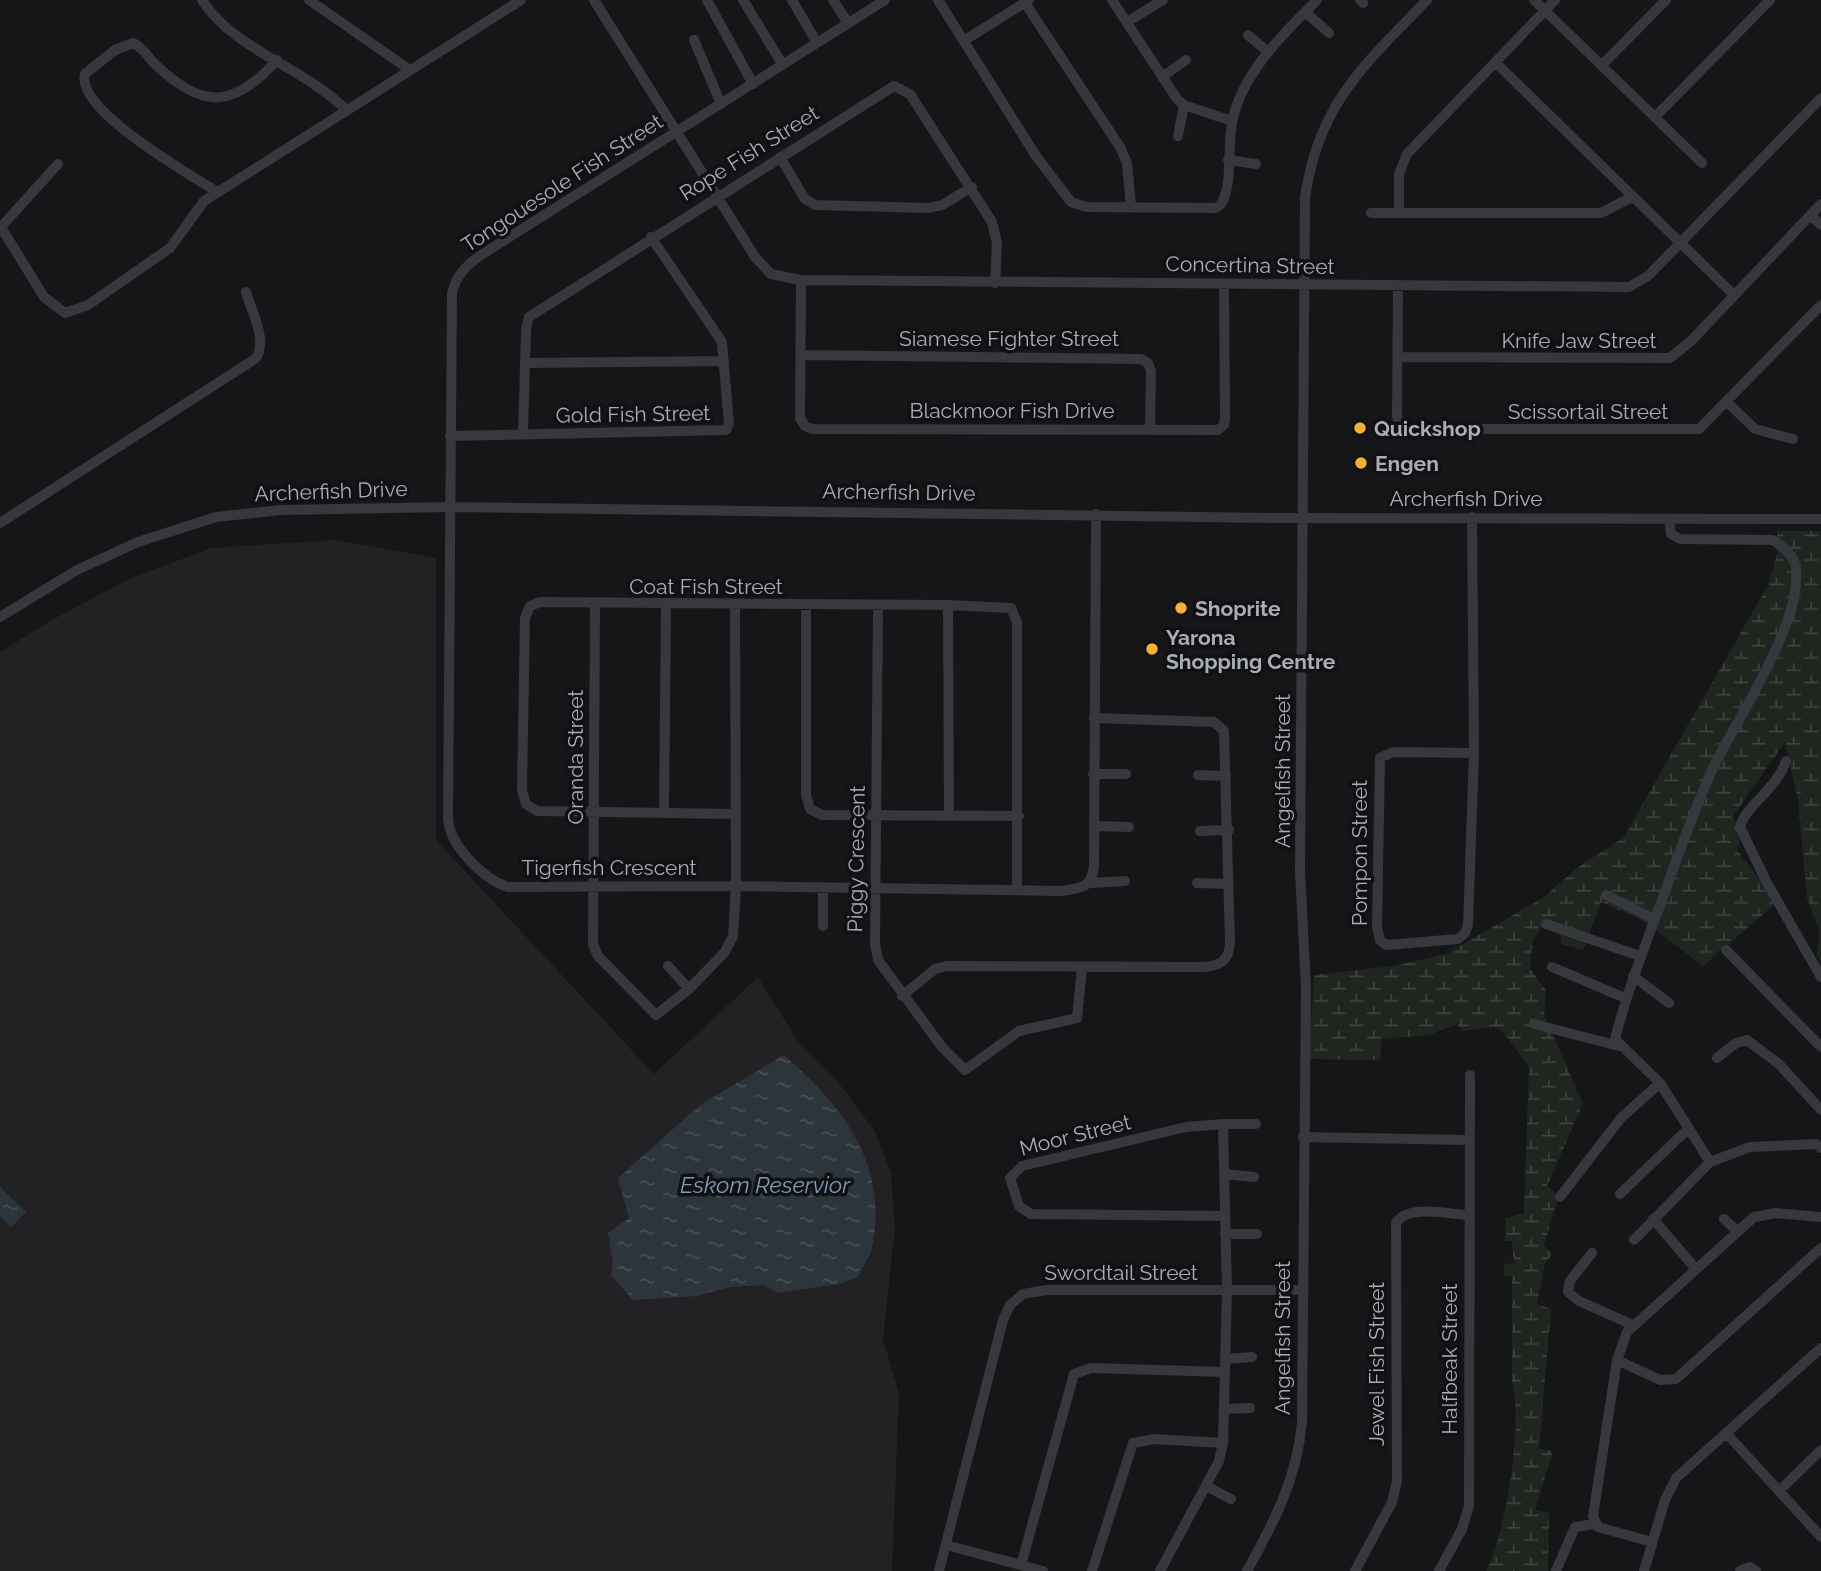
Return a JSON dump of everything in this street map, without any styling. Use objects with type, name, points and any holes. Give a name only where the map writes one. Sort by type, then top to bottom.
[{"type":"street","points":[[202,0],[224,27],[318,85],[346,110]]},
{"type":"street","points":[[309,0],[410,70]]},
{"type":"street","points":[[58,164],[1,227],[44,298],[65,313],[88,305],[170,248],[196,209],[217,192],[521,0]]},
{"type":"street","name":"Concertina Street","points":[[596,0],[676,133],[762,267],[771,274],[801,280],[1629,287],[1648,276],[1821,98]]},
{"type":"street","points":[[707,0],[753,84]]},
{"type":"street","points":[[743,0],[783,65]]},
{"type":"street","points":[[792,0],[817,43]]},
{"type":"street","points":[[833,0],[848,23]]},
{"type":"street","points":[[938,0],[1036,156],[1065,196],[1086,207],[1216,208],[1225,195],[1232,121],[1250,78],[1268,52],[1317,0]]},
{"type":"street","points":[[1112,0],[1162,77],[1184,105],[1232,121]]},
{"type":"street","points":[[1127,22],[1163,0]]},
{"type":"street","name":"Angelfish Street","points":[[1247,1571],[1279,1511],[1298,1461],[1303,1388],[1301,1290],[1306,988],[1300,871],[1305,198],[1314,153],[1325,124],[1350,82],[1427,0]]},
{"type":"street","points":[[1534,0],[1702,163]]},
{"type":"street","points":[[1399,212],[1399,174],[1407,154],[1555,0]]},
{"type":"street","points":[[1602,65],[1667,0]]},
{"type":"street","points":[[1655,117],[1770,0]]},
{"type":"street","name":"Tongouesole Fish Street","points":[[449,507],[452,293],[462,272],[475,259],[783,65],[879,1]]},
{"type":"street","points":[[965,40],[1027,1],[1120,147],[1127,163],[1131,206]]},
{"type":"street","points":[[1305,12],[1329,33]]},
{"type":"street","points":[[1248,35],[1268,52]]},
{"type":"street","points":[[694,40],[721,104]]},
{"type":"street","points":[[217,192],[110,119],[91,97],[84,83],[85,74],[115,50],[135,43],[175,80],[205,97],[218,99],[242,91],[277,60]]},
{"type":"street","points":[[1162,77],[1186,60]]},
{"type":"street","points":[[1496,63],[1734,295]]},
{"type":"street","name":"Rope Fish Street","points":[[523,434],[526,325],[529,317],[650,237],[894,86],[910,94],[972,187],[995,233],[995,283]]},
{"type":"street","points":[[1178,136],[1184,105]]},
{"type":"street","points":[[780,158],[805,199],[818,206],[929,208],[942,205],[972,187]]},
{"type":"street","points":[[1228,160],[1256,164]]},
{"type":"street","points":[[1371,213],[1601,213],[1632,197]]},
{"type":"street","name":"Knife Jaw Street","points":[[1398,357],[1667,359],[1691,341],[1821,204]]},
{"type":"street","points":[[1810,215],[1821,225]]},
{"type":"street","name":"Gold Fish Street","points":[[450,436],[722,432],[729,424],[724,347],[719,335],[650,237]]},
{"type":"street","name":"Blackmoor Fish Drive","points":[[801,280],[800,418],[809,428],[1212,431],[1224,425],[1224,284]]},
{"type":"street","name":"Scissortail Street","points":[[1398,286],[1397,417],[1401,425],[1409,429],[1696,430],[1707,424],[1821,305]]},
{"type":"street","points":[[0,523],[255,359],[260,352],[259,336],[246,292]]},
{"type":"street","name":"Siamese Fighter Street","points":[[801,355],[1141,359],[1148,363],[1151,371],[1150,430]]},
{"type":"street","points":[[526,363],[724,360]]},
{"type":"street","points":[[1727,402],[1755,429],[1793,439]]},
{"type":"street","name":"Archerfish Drive","points":[[0,617],[95,561],[153,536],[202,521],[281,510],[449,507],[1303,517],[1821,519]]},
{"type":"street","name":"Tigerfish Crescent","points":[[449,507],[450,833],[485,874],[503,886],[1071,890],[1091,883],[1125,881]]},
{"type":"street","points":[[1091,883],[1094,866],[1096,514]]},
{"type":"street","name":"Pompon Street","points":[[1472,517],[1474,753],[1467,929],[1458,939],[1386,945],[1380,940],[1377,927],[1380,758],[1393,752],[1474,753]]},
{"type":"street","points":[[1669,520],[1671,534],[1680,539],[1773,540],[1792,557],[1796,568],[1792,603],[1771,659],[1714,766],[1640,956],[1625,998],[1615,1039],[1619,1046],[1649,1069],[1660,1083],[1710,1162]]},
{"type":"street","name":"Coat Fish Street","points":[[735,814],[533,810],[524,801],[522,790],[526,611],[537,603],[1008,607],[1016,614],[1019,816],[1017,890]]},
{"type":"street","name":"Oranda Street","points":[[594,604],[596,952],[650,1012],[661,1015],[690,989],[730,945],[736,886],[735,605]]},
{"type":"street","points":[[664,812],[666,605]]},
{"type":"street","points":[[806,605],[808,805],[822,815],[1019,816]]},
{"type":"street","points":[[948,605],[949,814]]},
{"type":"street","name":"Piggy Crescent","points":[[878,606],[875,953],[902,996],[950,1056],[965,1070],[1019,1031],[1077,1018],[1082,968]]},
{"type":"street","points":[[902,996],[935,969],[947,966],[1082,968],[1203,967],[1221,964],[1230,947],[1226,737],[1218,724],[1094,718]]},
{"type":"street","points":[[1786,761],[1778,782],[1743,819],[1740,827],[1766,881],[1821,976]]},
{"type":"street","points":[[1093,774],[1126,774]]},
{"type":"street","points":[[1198,775],[1226,776]]},
{"type":"street","points":[[1094,826],[1129,827]]},
{"type":"street","points":[[1200,831],[1229,830]]},
{"type":"street","points":[[1197,883],[1228,884]]},
{"type":"street","points":[[823,887],[823,926]]},
{"type":"street","points":[[1606,895],[1654,919]]},
{"type":"street","points":[[1546,924],[1640,956]]},
{"type":"street","points":[[1726,950],[1821,1047]]},
{"type":"street","points":[[668,966],[690,989]]},
{"type":"street","points":[[1552,967],[1625,998]]},
{"type":"street","points":[[1633,976],[1669,1003]]},
{"type":"street","points":[[1535,1024],[1619,1046]]},
{"type":"street","points":[[1717,1058],[1736,1043],[1747,1040],[1779,1064],[1821,1110]]},
{"type":"street","name":"Halfbeak Street","points":[[1439,1571],[1462,1529],[1469,1507],[1469,1075]]},
{"type":"street","points":[[1560,1197],[1622,1118],[1660,1083]]},
{"type":"street","points":[[1160,1571],[1219,1461],[1223,1443],[1227,1291],[1223,1124]]},
{"type":"street","name":"Moor Street","points":[[1224,1216],[1031,1214],[1019,1206],[1010,1184],[1012,1172],[1022,1166],[1186,1127],[1256,1124]]},
{"type":"street","points":[[1620,1194],[1689,1128]]},
{"type":"street","points":[[1303,1137],[1468,1140]]},
{"type":"street","points":[[1634,1240],[1710,1162],[1750,1147],[1819,1142]]},
{"type":"street","points":[[1224,1174],[1254,1177]]},
{"type":"street","name":"Jewel Fish Street","points":[[1355,1571],[1392,1502],[1396,1481],[1396,1223],[1409,1212],[1467,1214]]},
{"type":"street","points":[[1595,1524],[1593,1512],[1617,1360],[1623,1340],[1633,1325],[1736,1230],[1764,1213],[1821,1217]]},
{"type":"street","points":[[1653,1219],[1695,1268]]},
{"type":"street","points":[[1724,1219],[1736,1230]]},
{"type":"street","points":[[1225,1234],[1258,1234]]},
{"type":"street","points":[[1617,1360],[1660,1380],[1676,1379],[1821,1248]]},
{"type":"street","points":[[1592,1253],[1570,1281],[1567,1292],[1579,1301],[1633,1325]]},
{"type":"street","name":"Swordtail Street","points":[[939,1571],[1003,1320],[1016,1299],[1032,1291],[1047,1290],[1301,1290]]},
{"type":"street","points":[[1644,1571],[1671,1485],[1688,1466],[1821,1348]]},
{"type":"street","points":[[1225,1359],[1252,1357]]},
{"type":"street","points":[[1021,1566],[1074,1374],[1080,1369],[1102,1368],[1225,1372]]},
{"type":"street","points":[[1225,1409],[1250,1408]]},
{"type":"street","points":[[1727,1434],[1821,1537]]},
{"type":"street","points":[[1093,1571],[1133,1443],[1154,1439],[1223,1443]]},
{"type":"street","points":[[1779,1491],[1821,1450]]},
{"type":"street","points":[[1206,1486],[1231,1499]]},
{"type":"street","points":[[1556,1571],[1575,1527],[1595,1524],[1652,1542]]},
{"type":"street","points":[[946,1545],[1002,1566],[1021,1566],[1043,1571]]},
{"type":"street","points":[[1740,1571],[1750,1567],[1756,1571]]},
{"type":"shaded area","points":[[335,540],[436,558],[436,840],[654,1074],[758,977],[797,1040],[835,1078],[876,1133],[891,1173],[895,1228],[883,1339],[899,1394],[892,1571],[0,1571],[0,652],[50,621],[131,578],[212,548]]},
{"type":"green space","points":[[1777,531],[1821,531],[1821,962],[1817,956],[1819,929],[1807,899],[1798,800],[1785,742],[1733,816],[1741,836],[1737,850],[1777,902],[1703,966],[1644,921],[1601,902],[1583,950],[1561,944],[1560,928],[1545,924],[1532,941],[1530,969],[1546,990],[1544,1015],[1583,1104],[1547,1186],[1559,1195],[1544,1245],[1553,1254],[1545,1263],[1537,1304],[1551,1309],[1539,1449],[1553,1451],[1535,1510],[1549,1513],[1548,1571],[1486,1571],[1500,1530],[1514,1450],[1516,1424],[1512,1381],[1512,1276],[1504,1276],[1504,1264],[1514,1263],[1512,1241],[1505,1241],[1506,1218],[1524,1213],[1529,1067],[1502,1031],[1494,1027],[1463,1031],[1457,1024],[1429,1035],[1381,1039],[1380,1060],[1309,1059],[1314,975],[1393,966],[1446,954],[1544,897],[1578,867],[1623,838],[1767,587],[1777,555]]},
{"type":"water","name":"Eskom Reservior","points":[[784,1055],[824,1094],[841,1115],[856,1137],[866,1161],[873,1186],[876,1213],[872,1247],[858,1277],[839,1284],[778,1293],[764,1285],[729,1287],[697,1296],[633,1300],[611,1275],[613,1263],[608,1233],[629,1218],[618,1178],[700,1105]]},
{"type":"water","points":[[0,1187],[26,1212],[11,1227],[0,1216]]},
{"type":"place","name":"Quickshop","points":[[1360,428]]},
{"type":"place","name":"Engen","points":[[1361,463]]},
{"type":"place","name":"Shoprite","points":[[1181,608]]},
{"type":"place","name":"Yarona Shopping Centre","points":[[1152,649]]}]
